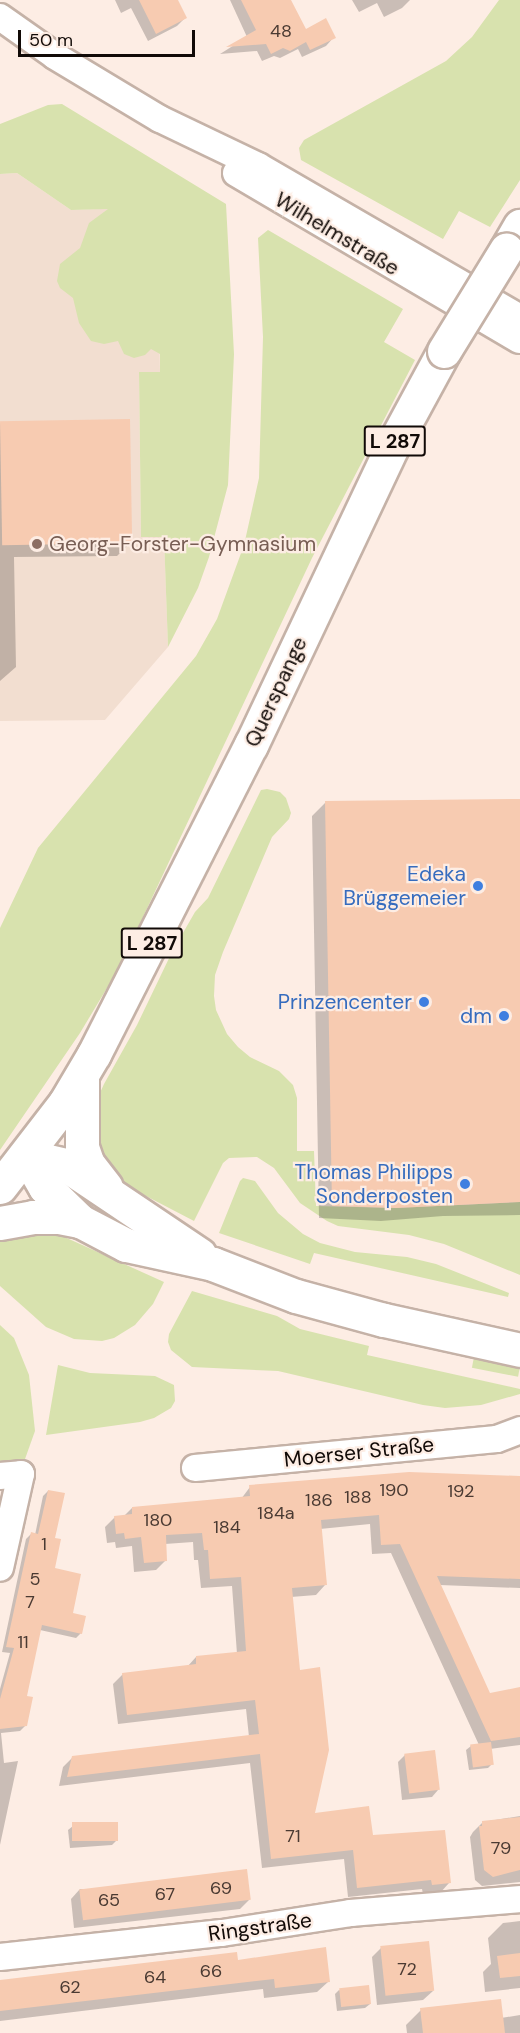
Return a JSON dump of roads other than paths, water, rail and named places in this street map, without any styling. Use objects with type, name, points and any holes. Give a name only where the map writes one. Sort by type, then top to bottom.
[{"type":"main road","name":"Querspange","points":[[27,1155],[82,1076],[175,899],[326,591],[393,445],[444,351],[513,238]]},
{"type":"main road","points":[[82,1076],[82,1147],[88,1164],[112,1195]]},
{"type":"main road","points":[[27,1155],[66,1166],[213,1264]]},
{"type":"main road","points":[[27,1155],[45,1187],[80,1221],[126,1245],[213,1264],[296,1296],[520,1350]]},
{"type":"main road","name":"L 287","points":[[0,1187],[27,1155]]},
{"type":"main road","points":[[0,1224],[33,1217],[59,1217],[80,1221]]},
{"type":"street","name":"Wilhelmstraße","points":[[0,17],[55,56],[160,119],[258,166],[520,318]]},
{"type":"street","name":"Wilhelmstraße","points":[[160,119],[200,152],[520,340]]},
{"type":"street","name":"Moerser Straße","points":[[195,1468],[497,1439],[520,1430]]},
{"type":"street","points":[[0,1568],[10,1475]]},
{"type":"street","name":"Ringstraße","points":[[0,1957],[222,1933],[351,1913],[520,1899]]},
{"type":"place","name":"Georg-Forster-Gymnasium","points":[[37,544]]},
{"type":"place","name":"Edeka Brüggemeier","points":[[478,886]]},
{"type":"place","name":"Prinzencenter","points":[[424,1002]]},
{"type":"place","name":"dm","points":[[504,1016]]},
{"type":"place","name":"Thomas Philipps Sonderposten","points":[[465,1184]]}]
